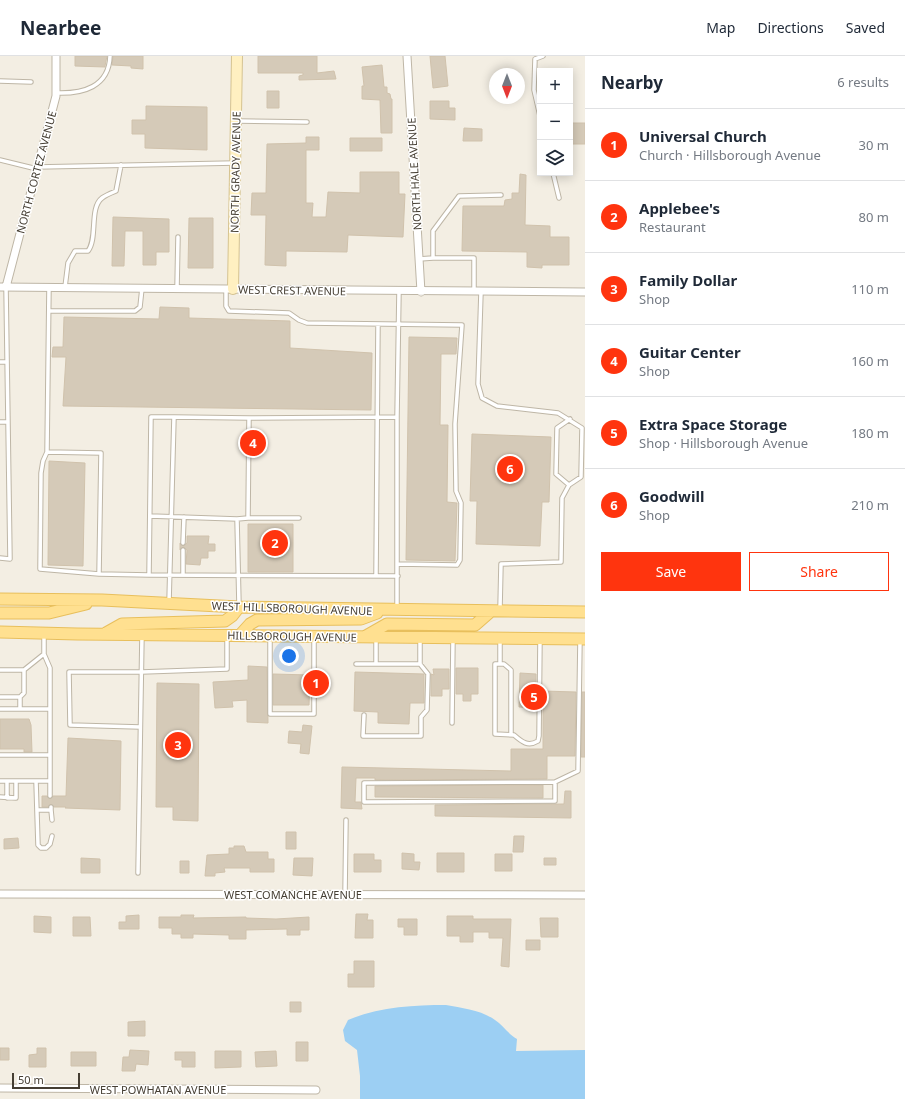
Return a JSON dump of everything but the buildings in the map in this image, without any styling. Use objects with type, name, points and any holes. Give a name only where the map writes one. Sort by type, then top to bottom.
[{"type":"main road","name":"WEST HILLSBOROUGH AVENUE","points":[[0,600],[102,600],[239,607],[585,612]]},
{"type":"main road","points":[[0,613],[49,613],[102,600]]},
{"type":"main road","points":[[104,634],[122,624],[225,621],[232,616],[239,607]]},
{"type":"main road","points":[[240,635],[250,624],[257,620],[361,619],[391,610]]},
{"type":"main road","points":[[371,636],[387,624],[475,625],[496,611]]},
{"type":"main road","name":"HILLSBOROUGH AVENUE","points":[[0,632],[582,639]]},
{"type":"street","name":"NORTH CORTEZ AVENUE","points":[[3,287],[37,168],[56,93],[56,56]]},
{"type":"street","name":"NORTH GRADY AVENUE","points":[[230,289],[236,163],[237,56]]},
{"type":"street","name":"NORTH HALE AVENUE","points":[[407,56],[422,292]]},
{"type":"street","name":"WEST CREST AVENUE","points":[[3,287],[422,292],[585,292]]},
{"type":"street","name":"WEST COMANCHE AVENUE","points":[[0,894],[585,895]]},
{"type":"street","name":"WEST POWHATAN AVENUE","points":[[0,1088],[316,1090]]},
{"type":"lane","points":[[56,93],[68,93],[88,89],[100,83],[107,74],[110,56]]},
{"type":"lane","points":[[537,104],[534,90],[535,59],[543,56]]},
{"type":"lane","points":[[0,81],[31,82]]},
{"type":"lane","points":[[237,121],[307,122]]},
{"type":"lane","points":[[0,160],[37,168],[236,163]]},
{"type":"lane","points":[[65,287],[68,264],[75,251],[88,251],[92,246],[96,209],[101,198],[116,191],[121,165]]},
{"type":"lane","points":[[554,176],[559,198]]},
{"type":"lane","points":[[433,258],[433,231],[458,196],[501,195]]},
{"type":"lane","points":[[177,288],[178,237]]},
{"type":"lane","points":[[419,258],[474,258],[478,292],[478,384],[482,398],[497,406],[558,412],[582,428],[581,477],[569,485],[562,498],[561,562],[501,564],[496,611]]},
{"type":"lane","points":[[0,558],[10,559],[7,362],[3,287]]},
{"type":"lane","points":[[49,287],[48,452],[43,461],[41,473],[40,569],[99,574],[149,575],[398,576]]},
{"type":"lane","points":[[48,311],[135,312],[140,307],[142,288]]},
{"type":"lane","points":[[230,289],[226,306],[229,311],[289,313],[299,320],[307,323],[462,325],[455,424],[456,492],[460,503],[460,560],[457,565],[398,564]]},
{"type":"lane","points":[[391,610],[398,576],[397,417],[399,291]]},
{"type":"lane","points":[[376,576],[378,324]]},
{"type":"lane","points":[[0,362],[7,362]]},
{"type":"lane","points":[[149,575],[151,417],[397,417]]},
{"type":"lane","points":[[169,604],[174,417]]},
{"type":"lane","points":[[248,418],[248,518]]},
{"type":"lane","points":[[569,485],[556,474],[556,439],[557,428],[570,419]]},
{"type":"lane","points":[[0,422],[8,422]]},
{"type":"lane","points":[[48,452],[101,453],[99,574]]},
{"type":"lane","points":[[150,516],[237,519],[299,518]]},
{"type":"lane","points":[[183,542],[184,517]]},
{"type":"lane","points":[[237,519],[239,607]]},
{"type":"lane","points":[[183,550],[183,575]]},
{"type":"lane","points":[[44,633],[44,654],[50,668],[50,796]]},
{"type":"lane","points":[[138,873],[142,634]]},
{"type":"lane","points":[[140,727],[70,725],[69,672],[142,672],[227,669],[227,635]]},
{"type":"lane","points":[[270,635],[270,714],[314,714],[314,636]]},
{"type":"lane","points":[[371,636],[376,664]]},
{"type":"lane","points":[[364,715],[363,736],[421,736],[421,717],[427,710],[428,674],[420,664],[420,637]]},
{"type":"lane","points":[[452,723],[453,637]]},
{"type":"lane","points":[[500,638],[500,664]]},
{"type":"lane","points":[[511,734],[511,670],[504,664],[495,664],[495,734],[511,734],[514,734],[522,742],[527,744],[538,741],[540,638]]},
{"type":"lane","points":[[555,782],[555,801],[364,802],[364,783],[555,782],[578,771],[582,639]]},
{"type":"lane","points":[[0,670],[24,670],[44,654]]},
{"type":"lane","points":[[356,664],[420,664]]},
{"type":"lane","points":[[20,708],[20,697],[24,693],[24,670]]},
{"type":"lane","points":[[0,697],[20,697]]},
{"type":"lane","points":[[0,708],[50,708]]},
{"type":"lane","points":[[0,755],[50,755]]},
{"type":"lane","points":[[0,781],[50,781]]},
{"type":"lane","points":[[7,781],[7,798]]},
{"type":"lane","points":[[0,798],[16,798],[16,781]]},
{"type":"lane","points":[[36,781],[38,845],[41,848],[46,848],[50,844],[52,836]]},
{"type":"lane","points":[[37,810],[51,808],[52,820]]},
{"type":"lane","points":[[345,894],[346,820]]},
{"type":"water","points":[[446,1005],[465,1008],[484,1014],[495,1020],[517,1039],[516,1051],[585,1050],[585,1099],[360,1099],[360,1076],[357,1050],[345,1041],[343,1030],[348,1020],[371,1012],[396,1008]]},
{"type":"place","name":"Guitar Center","points":[[253,443]]},
{"type":"place","name":"Goodwill","points":[[510,469]]},
{"type":"place","name":"Applebee's","points":[[275,543]]},
{"type":"place","name":"Universal Church","points":[[316,683]]},
{"type":"place","name":"Extra Space Storage","points":[[534,697]]},
{"type":"place","name":"Family Dollar","points":[[178,745]]}]
